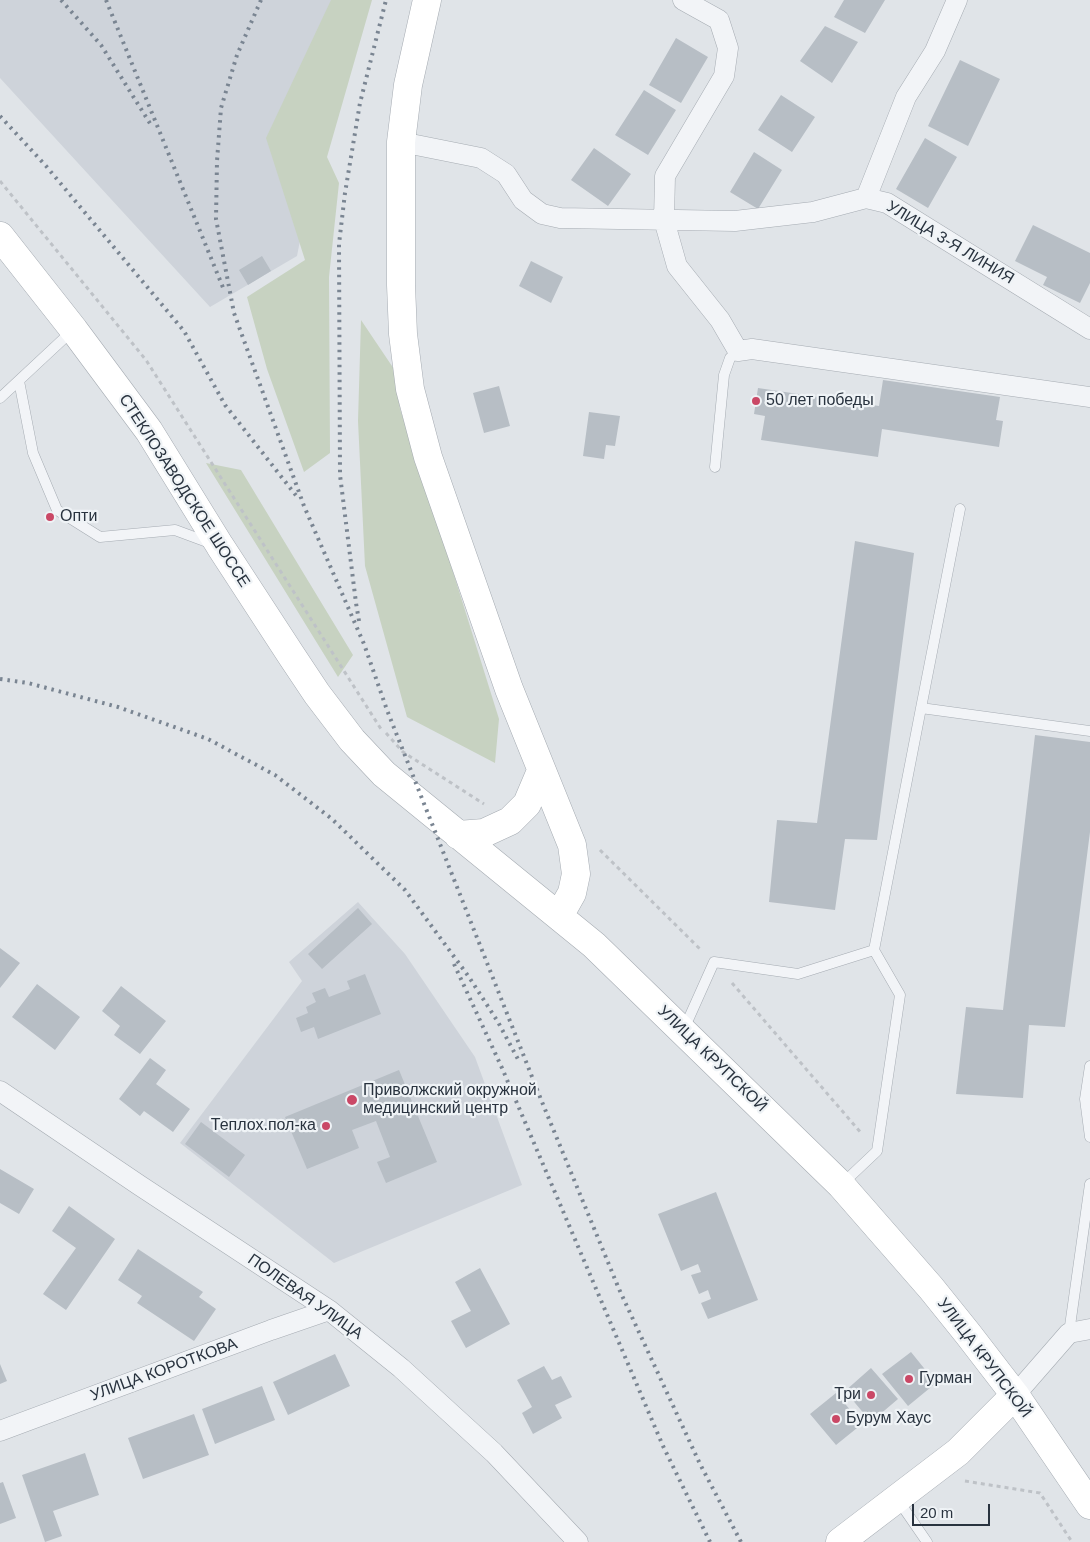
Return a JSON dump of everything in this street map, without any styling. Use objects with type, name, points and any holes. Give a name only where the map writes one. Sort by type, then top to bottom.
[{"type":"main road","points":[[427,0],[408,85],[401,142],[401,285],[403,334],[410,389],[434,475],[509,689],[541,770],[568,831],[572,845],[576,874],[572,893],[559,916]]},
{"type":"main road","name":"СТЕКЛОЗАВОДСКОЕ ШОССЕ","points":[[0,236],[74,330],[149,431],[220,546],[291,655]]},
{"type":"main road","name":"УЛИЦА КРУПСКОЙ","points":[[291,655],[317,694],[352,740],[384,774],[594,945],[841,1185],[931,1288],[1015,1395],[1089,1502]]},
{"type":"main road","points":[[458,835],[484,833],[510,821],[527,804],[541,770]]},
{"type":"main road","points":[[840,1542],[958,1452],[1015,1395]]},
{"type":"street","points":[[683,0],[719,20],[728,48],[724,76],[665,176],[664,220],[677,266],[720,320],[738,351],[752,349],[1090,397]]},
{"type":"street","name":"УЛИЦА 3-Я ЛИНИЯ","points":[[957,0],[935,50],[906,97],[866,198],[887,203],[1090,329]]},
{"type":"street","points":[[401,142],[481,158],[506,174],[523,200],[542,214],[560,218],[735,221],[813,212],[866,198]]},
{"type":"street","name":"ПОЛЕВАЯ УЛИЦА","points":[[0,1091],[329,1310],[401,1368],[494,1453],[578,1542]]},
{"type":"street","name":"УЛИЦА КОРОТКОВА","points":[[0,1431],[329,1310]]},
{"type":"street","points":[[1015,1395],[1069,1333],[1090,1329]]},
{"type":"lane","points":[[0,398],[74,330]]},
{"type":"lane","points":[[715,468],[724,375],[730,358],[738,351]]},
{"type":"lane","points":[[19,381],[33,453],[57,510],[100,537],[175,530],[220,546]]},
{"type":"lane","points":[[841,1185],[877,1151],[900,995],[874,950],[960,509]]},
{"type":"lane","points":[[922,708],[1090,731]]},
{"type":"lane","points":[[683,1031],[714,962],[798,974],[874,950]]},
{"type":"lane","points":[[1090,1066],[1085,1099],[1090,1137]]},
{"type":"lane","points":[[1069,1333],[1090,1184]]},
{"type":"lane","points":[[897,1499],[928,1542]]},
{"type":"path","points":[[0,180],[146,360],[380,728],[403,752],[510,821]]},
{"type":"path","points":[[572,845],[595,846],[714,962],[877,1151]]},
{"type":"path","points":[[962,1480],[1040,1493],[1072,1542]]},
{"type":"shaded area","points":[[0,0],[355,0],[326,106],[297,256],[210,307],[0,78]]},
{"type":"shaded area","name":"Приволжский окружной медицинский центр","points":[[358,902],[405,954],[475,1057],[522,1185],[334,1263],[180,1143],[302,981],[289,962]]},
{"type":"green space","points":[[331,0],[372,0],[327,157],[339,183],[329,277],[330,453],[304,472],[267,369],[247,297],[305,260],[266,138]]},
{"type":"green space","points":[[361,320],[396,372],[400,409],[499,719],[495,763],[407,717],[365,566],[358,421]]},
{"type":"green space","points":[[206,463],[241,470],[353,655],[338,677]]},
{"type":"building","points":[[844,0],[885,0],[865,33],[834,17]]},
{"type":"building","points":[[825,26],[858,42],[832,83],[800,61]]},
{"type":"building","points":[[676,38],[708,57],[681,103],[649,85]]},
{"type":"building","points":[[960,60],[1000,79],[968,146],[928,126]]},
{"type":"building","points":[[644,90],[676,110],[648,155],[615,135]]},
{"type":"building","points":[[781,95],[815,117],[792,152],[758,130]]},
{"type":"building","points":[[925,138],[957,157],[928,208],[896,189]]},
{"type":"building","points":[[594,148],[631,174],[608,206],[571,180]]},
{"type":"building","points":[[754,152],[782,170],[758,209],[730,192]]},
{"type":"building","points":[[1033,225],[1090,253],[1090,283],[1080,303],[1043,285],[1047,277],[1015,261]]},
{"type":"building","points":[[262,256],[271,271],[248,285],[239,270]]},
{"type":"building","points":[[531,261],[563,277],[551,303],[519,286]]},
{"type":"building","points":[[883,380],[1000,397],[996,420],[1003,421],[999,447],[882,429],[878,457],[761,440],[765,416],[754,414],[758,388],[879,406]]},
{"type":"building","points":[[499,386],[510,426],[484,433],[473,393]]},
{"type":"building","points":[[589,412],[620,416],[615,446],[606,445],[604,459],[583,456]]},
{"type":"building","points":[[855,541],[914,553],[877,840],[845,839],[835,910],[769,902],[777,820],[817,823]]},
{"type":"building","points":[[1035,735],[1090,742],[1090,832],[1065,1027],[1029,1025],[1023,1098],[956,1094],[966,1007],[1003,1010]]},
{"type":"building","points":[[358,908],[372,924],[322,969],[308,954]]},
{"type":"building","points":[[0,948],[20,963],[0,988]]},
{"type":"building","points":[[365,974],[381,1014],[318,1039],[314,1027],[301,1032],[296,1018],[308,1013],[306,1007],[316,1002],[312,993],[325,988],[329,997],[350,989],[347,981]]},
{"type":"building","points":[[37,984],[80,1017],[55,1050],[12,1017]]},
{"type":"building","points":[[121,986],[166,1021],[140,1054],[114,1035],[120,1026],[102,1011]]},
{"type":"building","points":[[150,1058],[166,1070],[156,1084],[190,1109],[173,1132],[144,1111],[140,1116],[119,1099]]},
{"type":"building","name":"Теплох.пол-ка","points":[[399,1070],[437,1162],[386,1183],[377,1162],[390,1157],[376,1121],[352,1130],[359,1148],[307,1169],[285,1117]]},
{"type":"building","points":[[201,1122],[245,1155],[229,1177],[185,1144]]},
{"type":"building","points":[[0,1169],[34,1189],[19,1214],[0,1203]]},
{"type":"building","points":[[716,1192],[758,1300],[708,1319],[701,1303],[711,1299],[708,1290],[699,1294],[691,1275],[701,1272],[698,1264],[681,1271],[658,1214]]},
{"type":"building","points":[[69,1206],[115,1239],[66,1310],[43,1294],[76,1248],[52,1231]]},
{"type":"building","points":[[138,1249],[203,1292],[199,1297],[216,1309],[194,1341],[137,1303],[142,1296],[118,1280]]},
{"type":"building","points":[[480,1268],[510,1324],[466,1348],[451,1321],[471,1311],[455,1282]]},
{"type":"building","name":"Гурман","points":[[911,1352],[936,1383],[908,1406],[882,1374]]},
{"type":"building","points":[[335,1354],[350,1386],[288,1415],[273,1382]]},
{"type":"building","points":[[0,1364],[7,1381],[0,1384]]},
{"type":"building","points":[[544,1366],[552,1380],[561,1376],[572,1397],[555,1405],[562,1418],[533,1434],[522,1413],[532,1407],[517,1380]]},
{"type":"building","name":"Три","points":[[871,1368],[898,1399],[871,1422],[845,1391]]},
{"type":"building","points":[[262,1386],[275,1420],[215,1444],[202,1409]]},
{"type":"building","name":"Бурум Хаус","points":[[836,1393],[862,1424],[836,1445],[810,1414]]},
{"type":"building","points":[[194,1414],[209,1455],[143,1479],[128,1438]]},
{"type":"building","points":[[85,1453],[99,1495],[53,1511],[62,1536],[45,1542],[22,1475]]},
{"type":"building","points":[[3,1482],[16,1518],[0,1524],[0,1483]]},
{"type":"railway","points":[[61,0],[101,45],[151,125]]},
{"type":"railway","points":[[106,0],[224,290]]},
{"type":"railway","points":[[261,0],[237,55],[221,108],[217,161],[216,219],[234,313],[304,506],[364,644],[387,710],[542,1102],[619,1289],[700,1464],[741,1542]]},
{"type":"railway","points":[[359,621],[340,475],[339,244],[345,193],[360,103],[386,0]]},
{"type":"railway","points":[[0,116],[46,166],[184,331],[225,405],[298,498]]},
{"type":"railway","points":[[0,679],[28,683],[118,707],[208,739],[275,775],[332,819],[405,890],[469,977],[498,1022],[520,1063]]},
{"type":"railway","points":[[454,964],[502,1068],[663,1446],[710,1542]]},
{"type":"place","name":"50 лет победы","points":[[756,401]]},
{"type":"place","name":"Опти","points":[[50,517]]},
{"type":"place","name":"Приволжский окружной медицинский центр","points":[[352,1100]]},
{"type":"place","name":"Теплох.пол-ка","points":[[326,1126]]},
{"type":"place","name":"Гурман","points":[[909,1379]]},
{"type":"place","name":"Три","points":[[871,1395]]},
{"type":"place","name":"Бурум Хаус","points":[[836,1419]]}]
